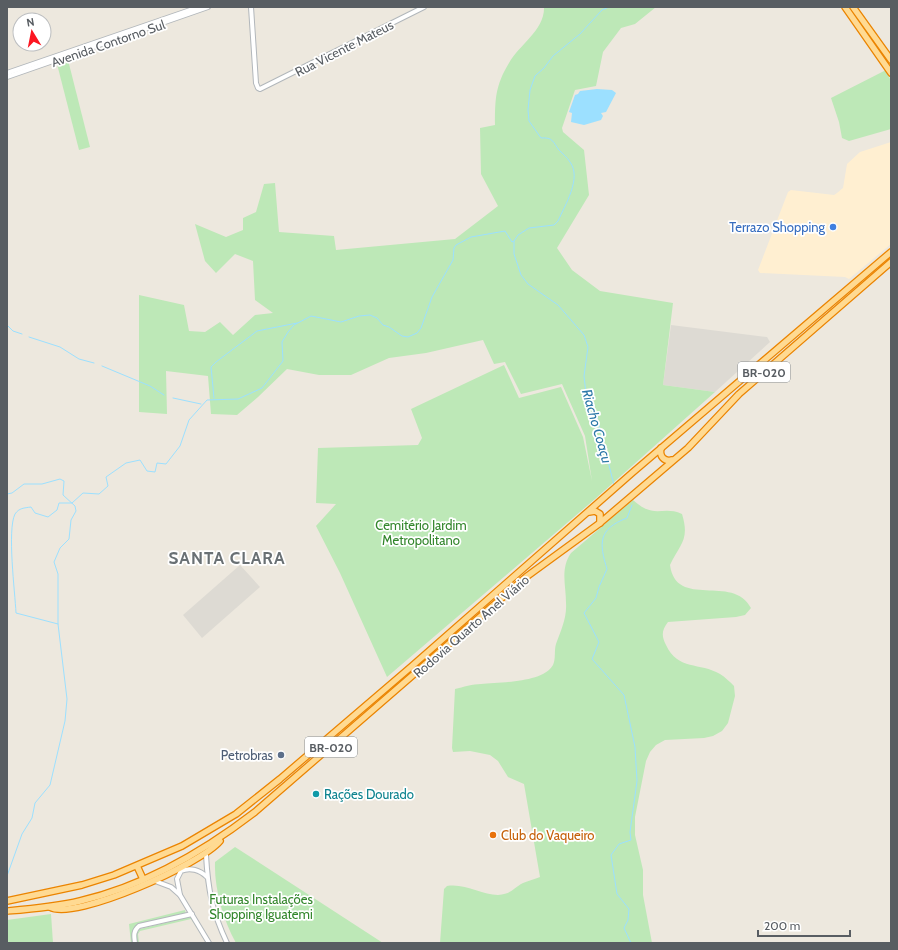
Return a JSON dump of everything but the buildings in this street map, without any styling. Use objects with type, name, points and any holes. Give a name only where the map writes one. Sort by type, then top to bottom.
[{"type":"highway","points":[[845,7],[891,73]]},
{"type":"highway","points":[[853,7],[891,60]]},
{"type":"highway","name":"Rodovia Quarto Anel Viário","points":[[7,901],[82,885],[137,866],[182,846],[233,816],[260,796],[348,721],[632,473],[889,253]]},
{"type":"highway","name":"Rodovia Quarto Anel Viário","points":[[7,911],[50,907],[80,901],[143,879],[182,861],[223,836],[255,812],[526,577],[616,510],[692,444],[739,394],[891,262]]},
{"type":"highway","points":[[782,344],[789,351]]},
{"type":"highway","points":[[661,448],[660,454],[663,458],[667,461],[674,459]]},
{"type":"highway","points":[[589,512],[595,511],[600,514],[600,523]]},
{"type":"highway","points":[[348,721],[354,727]]},
{"type":"highway","points":[[306,757],[312,762]]},
{"type":"highway","points":[[50,907],[60,910],[75,908],[112,897],[155,881],[206,854],[223,836]]},
{"type":"highway","points":[[137,866],[143,879]]},
{"type":"street","name":"Avenida Contorno Sul","points":[[7,73],[199,7]]},
{"type":"street","name":"Avenida Contorno Sul","points":[[7,78],[208,7]]},
{"type":"street","name":"Rua Vicente Mateus","points":[[250,7],[256,83],[259,89],[264,88],[424,7]]},
{"type":"street","points":[[206,854],[207,878],[212,906],[227,943]]},
{"type":"street","points":[[180,895],[177,880],[181,871],[194,869],[204,874],[207,878]]},
{"type":"street","points":[[155,881],[167,885],[180,895],[209,943]]},
{"type":"street","points":[[135,943],[134,933],[140,926],[192,914]]},
{"type":"shaded area","name":"Terrazo Shopping","points":[[891,142],[891,244],[849,279],[845,277],[760,273],[758,270],[788,192],[791,190],[834,195],[843,188],[847,164],[860,152]]},
{"type":"shaded area","points":[[671,325],[767,337],[770,342],[715,392],[663,385]]},
{"type":"shaded area","points":[[240,565],[260,587],[202,638],[183,615]]},
{"type":"green space","name":"Cemitério Jardim Metropolitano","points":[[544,7],[656,7],[635,24],[621,28],[603,52],[596,86],[575,90],[562,128],[563,132],[584,150],[589,195],[557,248],[572,270],[600,291],[673,303],[663,385],[715,392],[595,499],[387,677],[340,573],[316,526],[336,504],[316,503],[318,448],[418,445],[422,438],[411,409],[504,365],[519,398],[561,387],[583,437],[592,481],[585,436],[562,384],[521,394],[505,362],[494,364],[483,340],[426,353],[389,358],[351,375],[319,375],[287,369],[237,415],[211,414],[208,376],[166,371],[167,414],[139,412],[139,295],[184,305],[189,331],[205,332],[220,322],[233,335],[255,315],[273,313],[255,300],[253,261],[235,254],[216,273],[205,261],[195,224],[226,237],[243,230],[243,218],[256,212],[264,184],[275,183],[279,232],[334,236],[336,250],[455,239],[498,206],[481,174],[480,128],[495,125],[498,86],[504,71],[513,56],[536,30],[543,15]]},
{"type":"green space","points":[[68,60],[90,147],[79,150],[57,64]]},
{"type":"green space","points":[[886,70],[891,81],[891,129],[849,141],[842,138],[839,122],[831,98]]},
{"type":"green space","points":[[633,500],[641,506],[653,511],[669,511],[682,514],[685,530],[683,541],[670,565],[674,578],[683,586],[694,589],[732,593],[743,598],[751,608],[745,615],[736,617],[668,622],[663,630],[663,638],[666,645],[677,659],[690,665],[712,670],[720,674],[734,686],[735,696],[728,723],[722,731],[713,736],[704,738],[665,740],[656,745],[650,752],[646,761],[635,817],[635,835],[643,870],[643,895],[652,943],[440,943],[444,889],[447,886],[460,886],[498,895],[506,893],[523,883],[540,877],[524,784],[508,777],[498,761],[490,755],[470,751],[453,752],[455,689],[475,684],[509,682],[531,678],[548,671],[554,663],[555,646],[566,614],[564,577],[568,559],[571,553]]},
{"type":"green space","name":"Futuras Instalações Shopping Iguatemi","points":[[235,847],[383,943],[236,943],[231,934],[220,904],[215,872],[215,862]]},
{"type":"green space","points":[[185,910],[186,914],[134,927],[132,933],[133,943],[131,943],[129,924]]},
{"type":"green space","points":[[51,914],[53,943],[7,943],[7,920]]},
{"type":"green space","points":[[189,917],[191,918],[207,943],[191,919],[140,931],[138,934],[139,943],[137,943],[136,934],[140,929]]},
{"type":"water","points":[[597,89],[612,90],[616,93],[606,112],[601,113],[603,116],[601,120],[584,125],[571,122],[572,113],[569,112],[575,95],[580,91]]},
{"type":"waterway","name":"Riacho Coaçu","points":[[609,7],[602,10],[580,34],[553,56],[544,68],[535,76],[530,90],[528,110],[529,121],[541,138],[550,139],[569,160],[573,168],[574,176],[571,192],[558,221],[554,225],[529,228],[518,235],[514,241],[514,254],[521,275],[528,284],[558,305],[584,335],[588,347],[584,376],[586,393],[594,406],[614,485]]},
{"type":"waterway","points":[[58,624],[16,613],[12,562],[12,533],[15,514],[18,511],[31,507],[35,513],[48,517],[57,510],[59,503],[72,503],[83,493],[99,494],[108,486],[106,477],[126,463],[140,460],[147,471],[155,472],[157,463],[166,464],[180,446],[189,420],[207,400],[238,399],[262,388],[283,361],[282,342],[288,332],[294,325],[311,316],[341,322],[359,316],[370,315],[377,318],[383,325],[389,327],[402,336],[408,337],[417,333],[421,328],[432,297],[453,260],[454,248],[456,245],[471,237],[505,231],[512,242],[514,241]]},
{"type":"waterway","points":[[214,398],[211,367],[216,362],[257,331],[297,323]]},
{"type":"waterway","points":[[7,325],[13,331],[22,334]]},
{"type":"waterway","points":[[29,337],[60,347],[79,359],[94,363]]},
{"type":"waterway","points":[[102,366],[150,386],[164,395]]},
{"type":"waterway","points":[[173,398],[201,404]]},
{"type":"waterway","points":[[7,494],[12,493],[24,484],[42,484],[60,479],[64,481],[63,495],[75,506],[76,511],[71,520],[69,539],[60,548],[54,562],[58,574],[58,624],[67,699],[65,721],[50,785],[35,803],[32,818],[22,834],[7,876]]},
{"type":"waterway","name":"Riacho Coaçu","points":[[631,943],[624,928],[628,920],[629,909],[617,894],[611,855],[619,844],[631,840],[630,832],[637,781],[635,747],[624,695],[592,659],[599,642],[584,613],[596,598],[607,569],[604,560],[602,544],[603,538],[611,527],[617,522],[627,518],[632,505]]},
{"type":"place","name":"Terrazo Shopping","points":[[833,227]]},
{"type":"place","name":"Petrobras","points":[[281,755]]},
{"type":"place","name":"Rações Dourado","points":[[316,794]]},
{"type":"place","name":"Club do Vaqueiro","points":[[493,835]]},
{"type":"district","name":"SANTA CLARA","points":[[227,558]]}]
